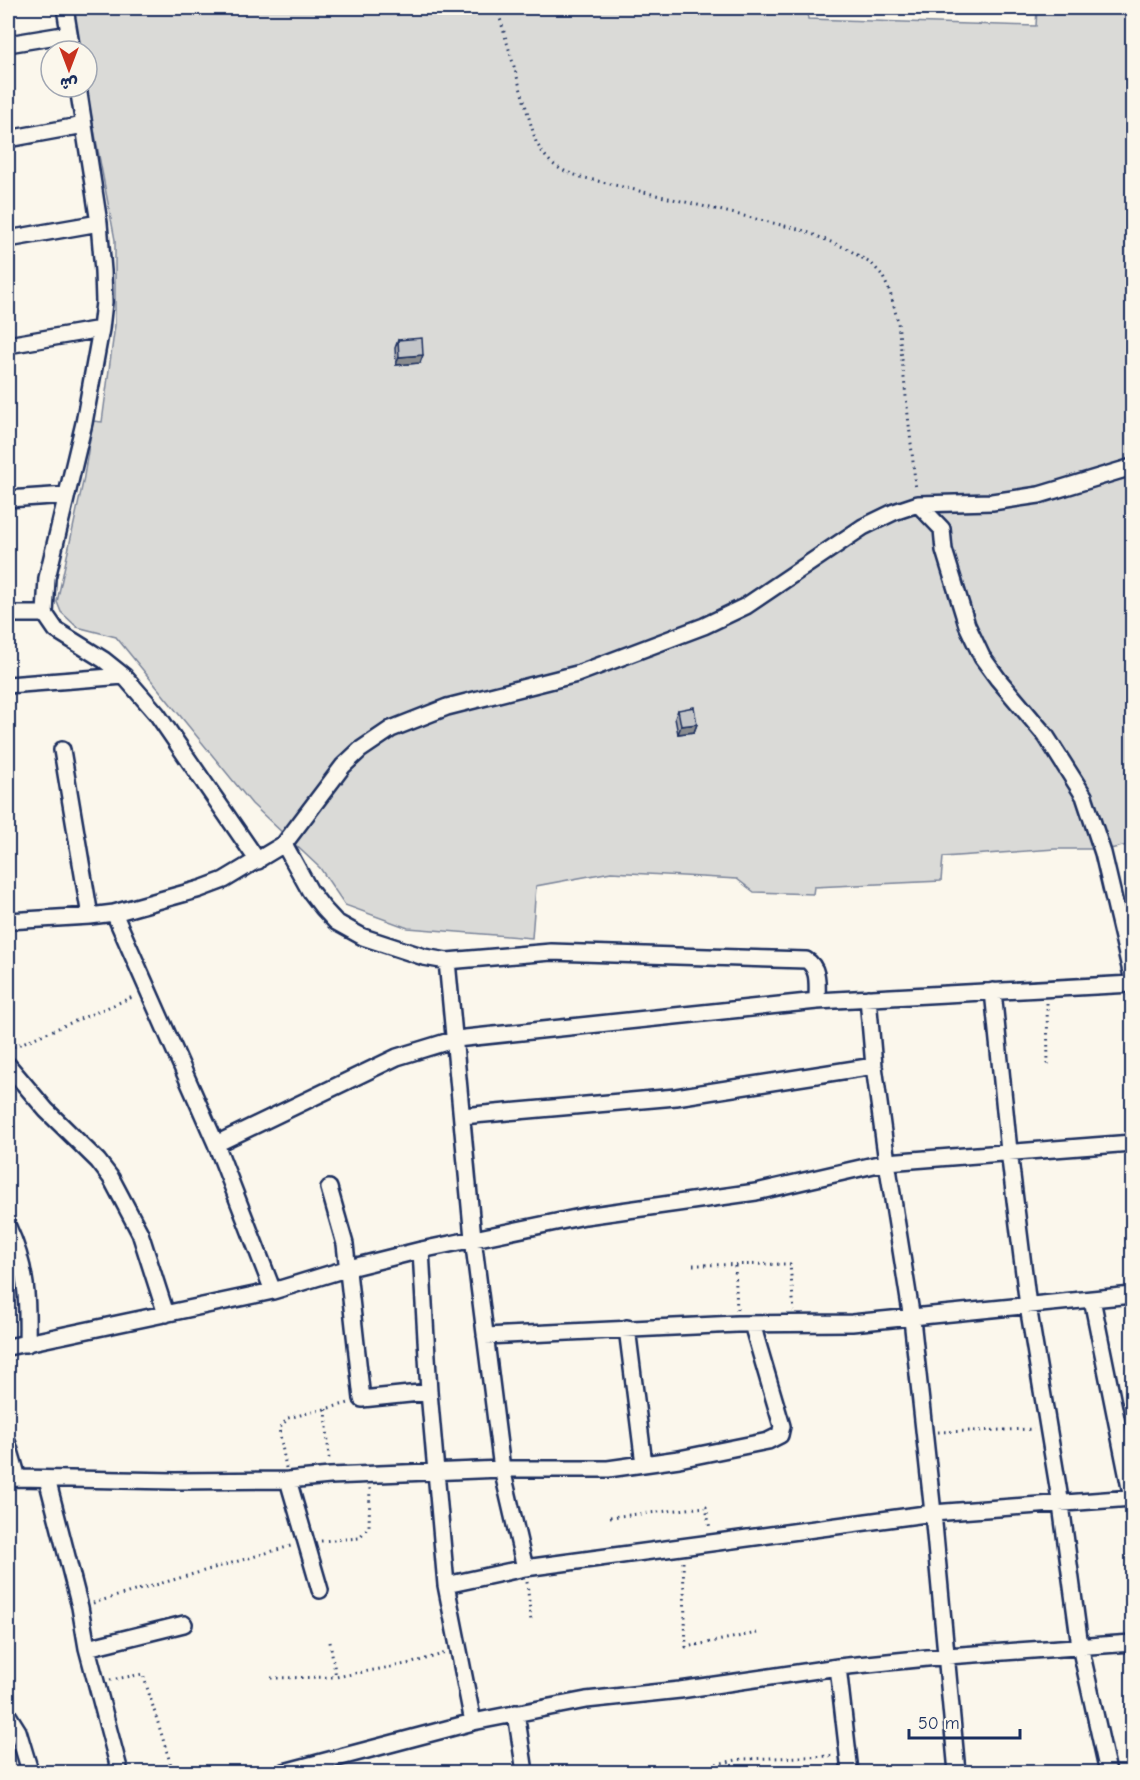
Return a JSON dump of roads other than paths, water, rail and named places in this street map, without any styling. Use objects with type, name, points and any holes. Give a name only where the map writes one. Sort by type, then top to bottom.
[{"type":"street","points":[[65,8],[70,39]]},
{"type":"street","points":[[8,44],[69,34]]},
{"type":"street","points":[[80,99],[99,223],[104,281],[101,329],[84,423],[47,578],[45,614],[56,630],[104,660],[124,676],[157,714],[258,861]]},
{"type":"street","points":[[8,139],[84,125]]},
{"type":"street","points":[[8,239],[99,223]]},
{"type":"street","points":[[8,345],[101,329]]},
{"type":"street","points":[[8,921],[114,913],[224,880],[284,844],[343,766],[360,750],[391,729],[447,707],[577,674],[704,626],[746,606],[863,527],[894,512],[918,504],[992,502],[1039,495],[1072,487],[1132,467]]},
{"type":"street","points":[[8,499],[67,495]]},
{"type":"street","points":[[918,504],[942,529],[944,549],[968,625],[982,657],[1046,736],[1084,796],[1103,853],[1132,976]]},
{"type":"street","points":[[8,614],[45,614]]},
{"type":"street","points":[[8,685],[124,676]]},
{"type":"street","points":[[63,750],[90,916]]},
{"type":"street","points":[[284,844],[310,891],[336,922],[363,937],[395,949],[447,961],[550,952],[806,960],[815,970],[817,1001]]},
{"type":"street","points":[[114,913],[216,1144],[273,1291]]},
{"type":"street","points":[[447,961],[473,1238],[502,1469],[525,1568]]},
{"type":"street","points":[[216,1144],[397,1057],[456,1039],[817,1001],[1132,984]]},
{"type":"street","points":[[993,991],[1028,1306],[1061,1504],[1080,1646],[1108,1773]]},
{"type":"street","points":[[868,998],[874,1066],[887,1162],[912,1318],[957,1773]]},
{"type":"street","points":[[8,1065],[46,1110],[98,1161],[111,1178],[140,1233],[166,1314]]},
{"type":"street","points":[[462,1116],[676,1096],[874,1066]]},
{"type":"street","points":[[8,1347],[273,1291],[349,1268],[473,1238],[628,1209],[756,1192],[887,1162],[1132,1143]]},
{"type":"street","points":[[329,1188],[341,1226],[349,1268],[362,1399],[429,1392]]},
{"type":"street","points":[[8,1227],[22,1264],[28,1315],[27,1344]]},
{"type":"street","points":[[421,1250],[429,1392],[446,1585],[473,1722]]},
{"type":"street","points":[[485,1336],[627,1328],[852,1323],[1132,1295]]},
{"type":"street","points":[[446,1585],[525,1568],[933,1514],[1132,1498],[1092,1299]]},
{"type":"street","points":[[8,1444],[13,1478],[174,1481],[288,1480],[330,1476],[502,1469],[587,1470],[644,1464],[768,1441],[780,1435],[782,1426],[745,1324]]},
{"type":"street","points":[[627,1328],[644,1464]]},
{"type":"street","points":[[47,1479],[80,1607],[87,1648],[120,1773]]},
{"type":"street","points":[[288,1480],[320,1590]]},
{"type":"street","points":[[87,1648],[184,1624]]},
{"type":"street","points":[[284,1773],[473,1722],[586,1700],[680,1690],[838,1667],[946,1656],[1132,1643]]},
{"type":"street","points":[[838,1667],[850,1773]]},
{"type":"street","points":[[516,1713],[525,1773]]},
{"type":"street","points":[[8,1715],[18,1731],[30,1771]]}]
